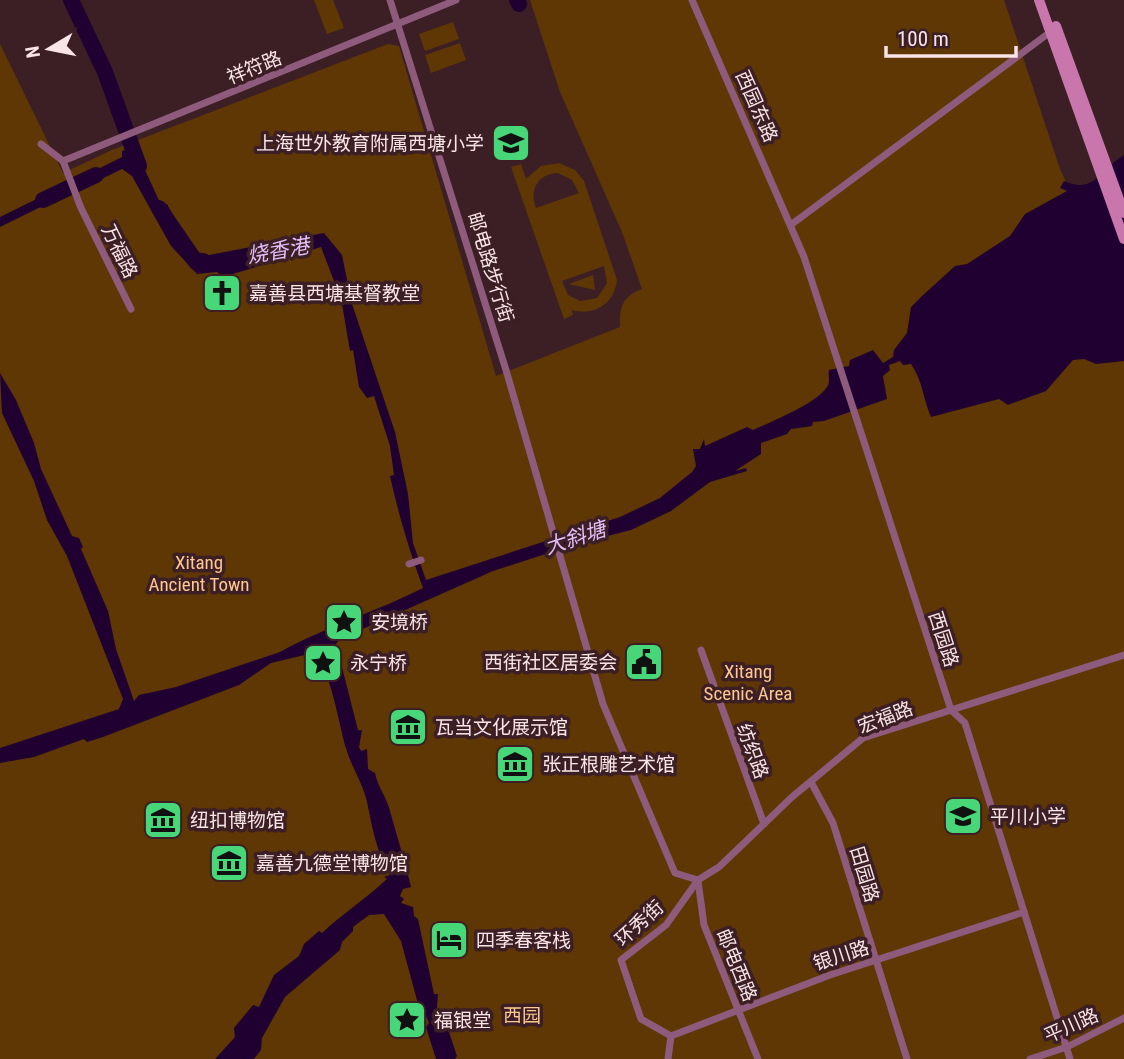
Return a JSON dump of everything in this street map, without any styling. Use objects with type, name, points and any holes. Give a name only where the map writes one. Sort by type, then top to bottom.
[{"type":"main road","points":[[1040,0],[1054,29]]},
{"type":"main road","points":[[1046,0],[1124,239]]},
{"type":"main road","points":[[1071,80],[1124,214]]},
{"type":"street","name":"邮电路步行街","points":[[390,0],[400,25],[550,518],[603,704],[675,873],[698,880]]},
{"type":"street","name":"祥符路","points":[[63,161],[456,0]]},
{"type":"street","name":"西园东路","points":[[692,0],[792,225]]},
{"type":"street","points":[[792,225],[1054,29]]},
{"type":"street","points":[[41,144],[63,161]]},
{"type":"street","name":"万福路","points":[[63,161],[67,178],[131,309]]},
{"type":"street","name":"西园路","points":[[792,225],[951,710],[965,723],[1070,1059]]},
{"type":"street","points":[[409,564],[421,560]]},
{"type":"street","name":"纺织路","points":[[701,650],[764,824]]},
{"type":"street","name":"宏福路","points":[[698,880],[719,867],[863,738],[1124,655]]},
{"type":"street","name":"田园路","points":[[811,782],[833,822],[907,1059]]},
{"type":"street","name":"邮电西路","points":[[698,880],[704,925],[758,1059]]},
{"type":"street","name":"环秀街","points":[[671,1036],[641,1019],[621,960],[666,925],[698,880]]},
{"type":"street","name":"银川路","points":[[671,1036],[876,960],[1024,912]]},
{"type":"street","name":"平川路","points":[[1030,1059],[1067,1047],[1124,1018]]},
{"type":"street","points":[[667,1059],[671,1036]]},
{"type":"green space","points":[[314,0],[333,0],[344,28],[327,34]]},
{"type":"green space","name":"Xitang Scenic Area","points":[[530,0],[1004,0],[1060,169],[1124,306],[1124,1059],[0,1059],[0,44],[63,173],[112,150],[388,44],[399,46],[496,376],[620,327],[620,314],[626,299],[642,289],[622,232],[560,92]]},
{"type":"green space","points":[[453,22],[459,39],[425,51],[419,34]]},
{"type":"green space","points":[[460,43],[466,60],[431,73],[425,55]]},
{"type":"green space","points":[[559,163],[575,170],[584,181],[617,280],[608,302],[588,311],[572,310],[573,315],[564,319],[511,167],[521,164],[526,179],[541,166]],"holes":[[[558,173],[572,180],[579,193],[536,208],[534,195],[537,184],[545,176]],[[604,266],[607,283],[597,298],[580,301],[568,295],[562,281]]]},
{"type":"green space","points":[[593,275],[595,290],[569,284]]},
{"type":"water","name":"大斜塘","points":[[134,146],[162,207],[167,204],[176,221],[169,226],[186,249],[209,255],[324,233],[342,255],[352,304],[395,432],[408,494],[413,543],[426,580],[620,517],[660,498],[692,472],[696,466],[693,449],[700,449],[704,439],[705,446],[747,427],[753,430],[794,411],[823,392],[829,383],[829,370],[849,366],[850,360],[873,350],[883,363],[893,357],[894,350],[907,333],[911,307],[955,266],[967,264],[1010,236],[1025,214],[1067,191],[1060,188],[1064,181],[1083,185],[1090,183],[1124,155],[1124,361],[1096,364],[1084,359],[1073,360],[1046,391],[1008,405],[999,399],[931,417],[915,370],[911,364],[903,365],[900,361],[889,365],[890,370],[883,376],[887,399],[824,421],[813,422],[812,426],[791,429],[787,434],[761,443],[761,454],[735,471],[746,468],[747,471],[710,482],[671,511],[631,530],[573,545],[493,571],[340,639],[336,644],[358,730],[362,730],[359,747],[361,751],[367,749],[368,769],[375,773],[388,805],[411,887],[403,889],[400,896],[404,899],[401,903],[413,907],[414,916],[418,919],[434,994],[438,994],[437,1007],[457,1056],[455,1059],[436,1059],[426,1027],[429,1023],[426,1016],[421,1015],[401,941],[384,914],[369,915],[353,927],[353,931],[342,942],[340,950],[285,997],[262,1038],[261,1050],[254,1059],[215,1059],[235,1037],[234,1028],[253,1005],[259,1007],[274,975],[299,956],[304,944],[319,931],[322,933],[387,879],[384,877],[390,875],[377,846],[365,796],[346,748],[329,682],[319,659],[313,653],[271,663],[239,685],[103,737],[87,742],[84,739],[34,757],[0,763],[0,748],[119,709],[123,699],[67,556],[47,520],[34,481],[2,413],[0,373],[16,400],[34,443],[41,469],[72,536],[79,538],[83,547],[81,549],[108,611],[116,649],[134,701],[139,695],[176,687],[280,652],[423,588],[393,491],[390,446],[374,396],[367,398],[359,387],[340,292],[338,287],[332,285],[334,281],[321,247],[223,277],[217,272],[197,274],[171,246],[132,176],[122,169],[81,189],[76,180],[122,157],[122,151]]},
{"type":"water","points":[[61,187],[65,195],[0,227],[0,217]]},
{"type":"waterway","name":"烧香港","points":[[71,0],[105,72],[139,166]]},
{"type":"waterway","points":[[517,0],[519,4]]},
{"type":"waterway","points":[[43,200],[96,175]]},
{"type":"waterway","name":"烧香港","points":[[159,208],[196,262],[203,261]]},
{"type":"place","name":"上海世外教育附属西塘小学","points":[[511,143]]},
{"type":"place","name":"嘉善县西塘基督教堂","points":[[222,293]]},
{"type":"place","name":"安境桥","points":[[344,622]]},
{"type":"place","name":"西街社区居委会","points":[[644,662]]},
{"type":"place","name":"永宁桥","points":[[323,663]]},
{"type":"place","name":"瓦当文化展示馆","points":[[408,727]]},
{"type":"place","name":"张正根雕艺术馆","points":[[515,764]]},
{"type":"place","name":"平川小学","points":[[963,816]]},
{"type":"place","name":"纽扣博物馆","points":[[163,820]]},
{"type":"place","name":"嘉善九德堂博物馆","points":[[229,863]]},
{"type":"place","name":"四季春客栈","points":[[449,940]]},
{"type":"place","name":"福银堂","points":[[407,1020]]},
{"type":"park label","name":"Xitang Ancient Town","points":[[199,573]]},
{"type":"park label","name":"西园","points":[[522,1015]]}]
